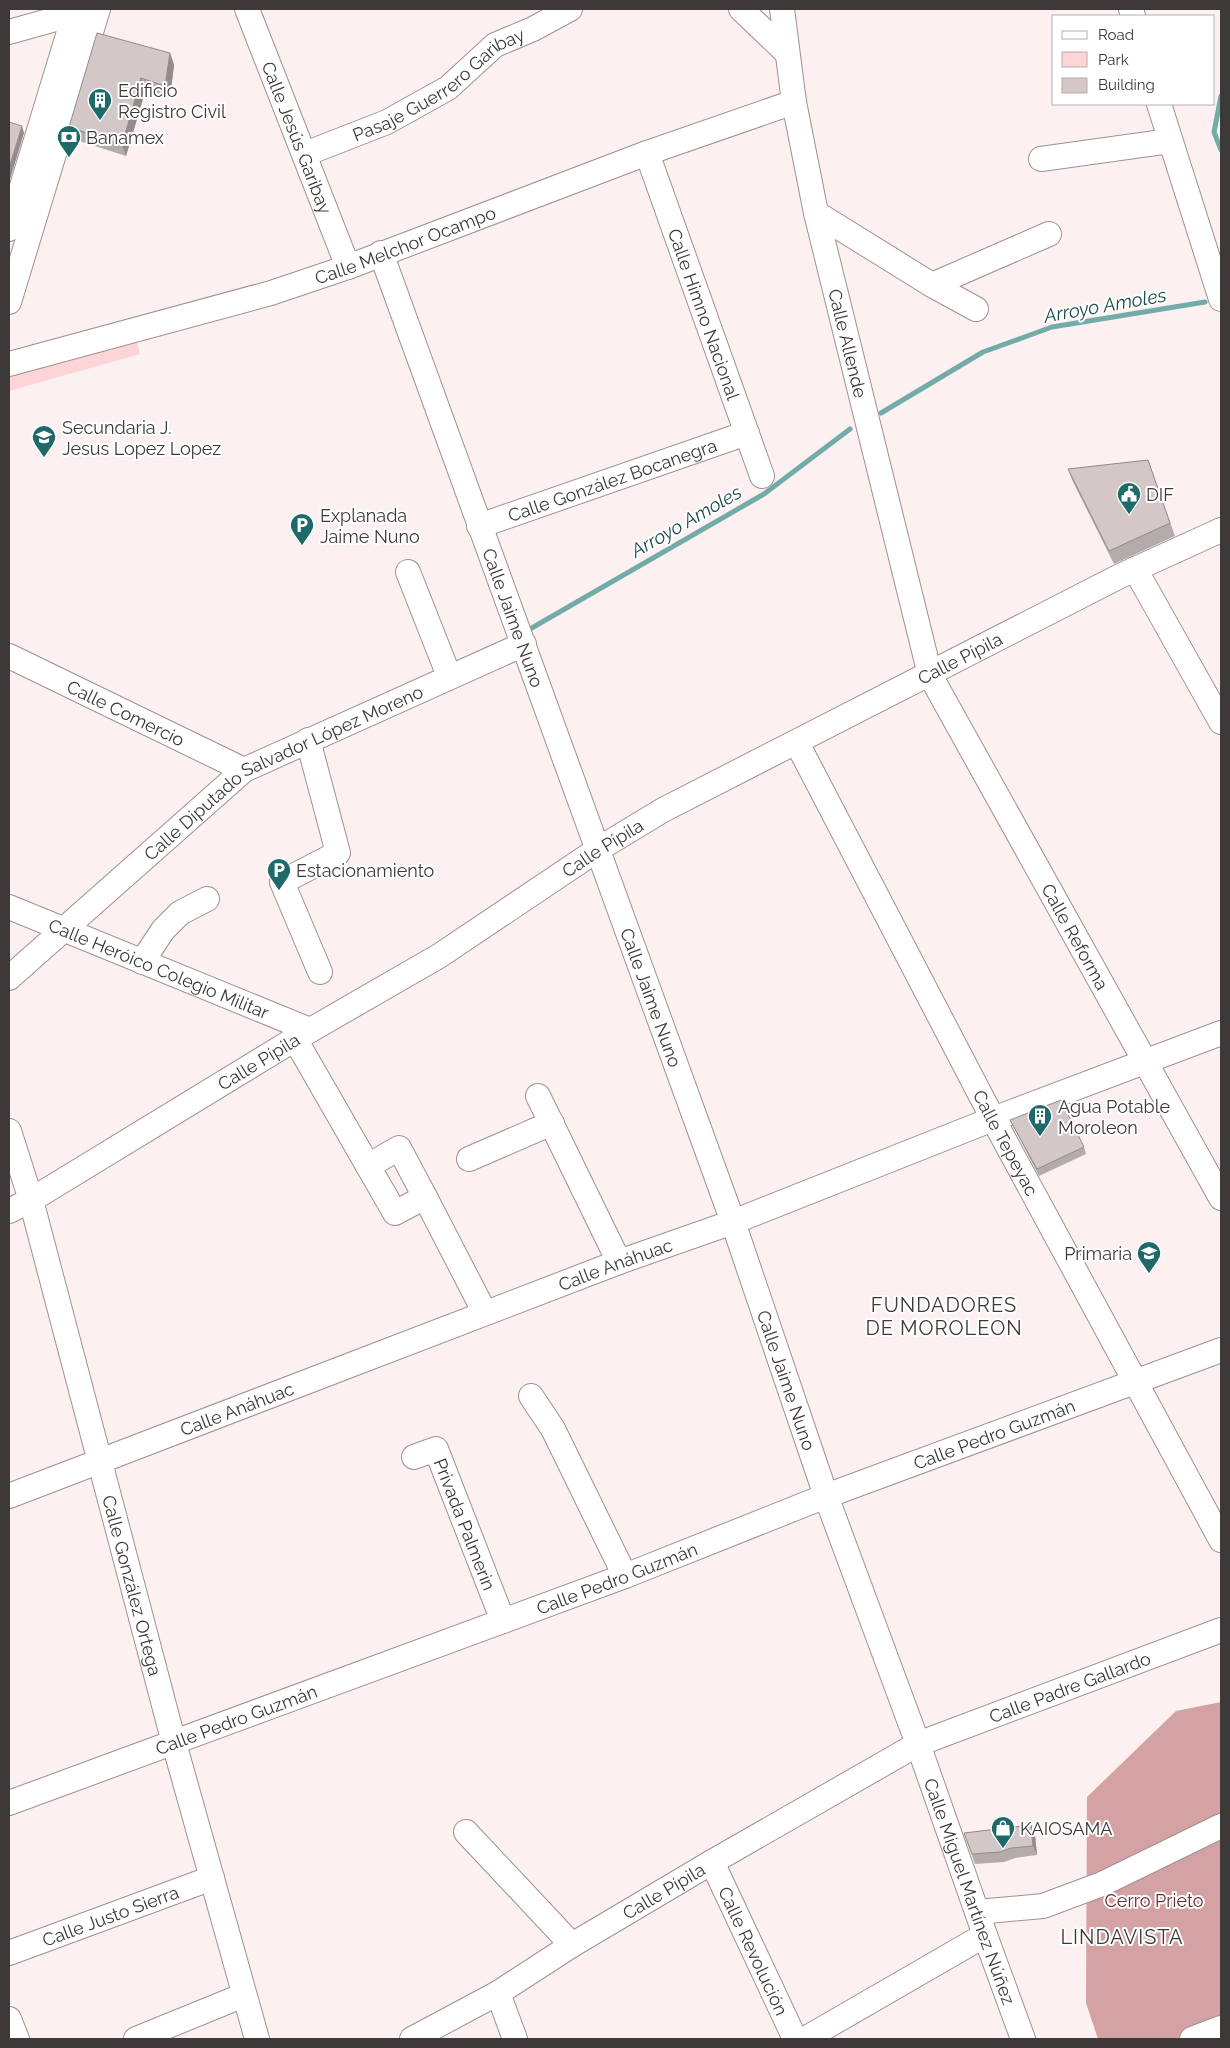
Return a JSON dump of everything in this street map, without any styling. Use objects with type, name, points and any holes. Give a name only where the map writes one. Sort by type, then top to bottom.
[{"type":"street","name":"Calle Jesús Garibay","points":[[246,9],[348,267]]},
{"type":"street","name":"Pasaje Guerrero Garibay","points":[[304,154],[387,122],[448,88],[495,45],[533,29],[570,9]]},
{"type":"street","points":[[741,9],[786,52]]},
{"type":"street","name":"Calle Allende","points":[[782,9],[786,52],[794,102],[816,213],[930,675]]},
{"type":"street","points":[[9,32],[59,18],[85,15]]},
{"type":"street","points":[[9,229],[85,15]]},
{"type":"street","points":[[9,302],[85,15]]},
{"type":"street","name":"Calle Melchor Ocampo","points":[[9,364],[271,293],[348,267],[647,153],[794,102]]},
{"type":"street","points":[[1159,105],[1221,299]]},
{"type":"street","points":[[1041,159],[1170,141]]},
{"type":"street","name":"Calle Himno Nacional","points":[[647,153],[762,476]]},
{"type":"street","points":[[816,213],[932,285],[976,309]]},
{"type":"street","points":[[932,285],[1048,234]]},
{"type":"street","name":"Calle Jaime Nuno","points":[[381,253],[733,1222],[826,1496],[918,1744]]},
{"type":"street","name":"Calle González Bocanegra","points":[[479,526],[747,433]]},
{"type":"street","name":"Calle Pípila","points":[[9,1211],[31,1200],[302,1034],[439,956],[597,850],[663,810],[1135,569],[1221,530]]},
{"type":"street","points":[[1135,569],[1221,722]]},
{"type":"street","points":[[408,572],[449,676]]},
{"type":"street","name":"Calle Diputado Salvador López Moreno","points":[[9,978],[244,770],[449,676],[524,644]]},
{"type":"street","name":"Calle Comercio","points":[[9,656],[244,770]]},
{"type":"street","name":"Calle Reforma","points":[[930,675],[1221,1198]]},
{"type":"street","points":[[308,740],[338,853],[282,882],[320,972]]},
{"type":"street","name":"Calle Tepeyac","points":[[797,742],[993,1119],[1221,1540]]},
{"type":"street","points":[[142,962],[163,930],[180,914],[207,899]]},
{"type":"street","name":"Calle Heróico Colegio Militar","points":[[9,907],[142,962],[302,1034]]},
{"type":"street","name":"Calle Anáhuac","points":[[9,1496],[619,1262],[733,1222],[993,1119],[1221,1033]]},
{"type":"street","points":[[302,1034],[368,1166],[395,1212],[425,1197]]},
{"type":"street","points":[[538,1096],[619,1262]]},
{"type":"street","points":[[469,1159],[552,1123]]},
{"type":"street","name":"Calle González Ortega","points":[[9,1131],[31,1200],[174,1743],[257,2039]]},
{"type":"street","points":[[368,1166],[399,1148],[485,1313]]},
{"type":"street","name":"Calle Pedro Guzmán","points":[[9,1803],[625,1576],[826,1496],[1135,1380],[1221,1350]]},
{"type":"street","points":[[531,1396],[553,1429],[625,1576]]},
{"type":"street","name":"Privada Palmerin","points":[[414,1457],[436,1449],[503,1620]]},
{"type":"street","name":"Calle Padre Gallardo","points":[[918,1744],[1221,1630]]},
{"type":"street","name":"Calle Pípila","points":[[412,2039],[498,1993],[572,1945],[712,1862],[918,1744]]},
{"type":"street","name":"Calle Miguel Martínez Núñez","points":[[918,1744],[1023,2039]]},
{"type":"street","points":[[977,1912],[1043,1906],[1102,1884],[1221,1826]]},
{"type":"street","points":[[466,1832],[572,1945]]},
{"type":"street","name":"Calle Revolución","points":[[712,1862],[795,2039]]},
{"type":"street","name":"Calle Justo Sierra","points":[[9,1953],[212,1878]]},
{"type":"street","points":[[805,2039],[985,1935]]},
{"type":"street","points":[[498,1993],[514,2039]]},
{"type":"street","points":[[136,2039],[244,1995]]},
{"type":"street","points":[[9,2019],[17,2039]]},
{"type":"street","points":[[1192,2039],[1221,2028]]},
{"type":"green space","points":[[134,330],[140,354],[9,391],[9,364]]},
{"type":"green space","name":"Cerro Prieto","points":[[1221,1702],[1221,2039],[1098,2039],[1086,2003],[1087,1797],[1176,1711]]},
{"type":"building","points":[[97,33],[170,53],[165,86],[141,78],[122,145],[69,127]]},
{"type":"building","points":[[9,122],[22,126],[9,168]]},
{"type":"building","name":"DIF","points":[[1148,460],[1170,523],[1109,551],[1068,469]]},
{"type":"building","name":"Agua Potable Moroleon","points":[[1061,1100],[1084,1147],[1037,1169],[1010,1120]]},
{"type":"building","points":[[1031,1825],[1033,1846],[1011,1848],[1000,1852],[972,1854],[964,1833]]},
{"type":"waterway","name":"Arroyo Amoles","points":[[1221,96],[1214,132],[1221,150]]},
{"type":"waterway","name":"Arroyo Amoles","points":[[881,413],[983,352],[1052,327],[1205,302]]},
{"type":"waterway","name":"Arroyo Amoles","points":[[530,629],[764,494],[850,429]]},
{"type":"place","name":"Edificio Registro Civil","points":[[100,121]]},
{"type":"place","name":"Banamex","points":[[69,158]]},
{"type":"place","name":"Secundaria J. Jesus Lopez Lopez","points":[[44,458]]},
{"type":"place","name":"DIF","points":[[1129,515]]},
{"type":"place","name":"Explanada Jaime Nuno","points":[[302,546]]},
{"type":"place","name":"Estacionamiento","points":[[279,891]]},
{"type":"place","name":"Agua Potable Moroleon","points":[[1040,1137]]},
{"type":"place","name":"Primaria","points":[[1149,1274]]},
{"type":"place","name":"KAIOSAMA","points":[[1003,1849]]},
{"type":"district","name":"FUNDADORES DE MOROLEON","points":[[944,1316]]},
{"type":"district","name":"LINDAVISTA","points":[[1122,1937]]}]
